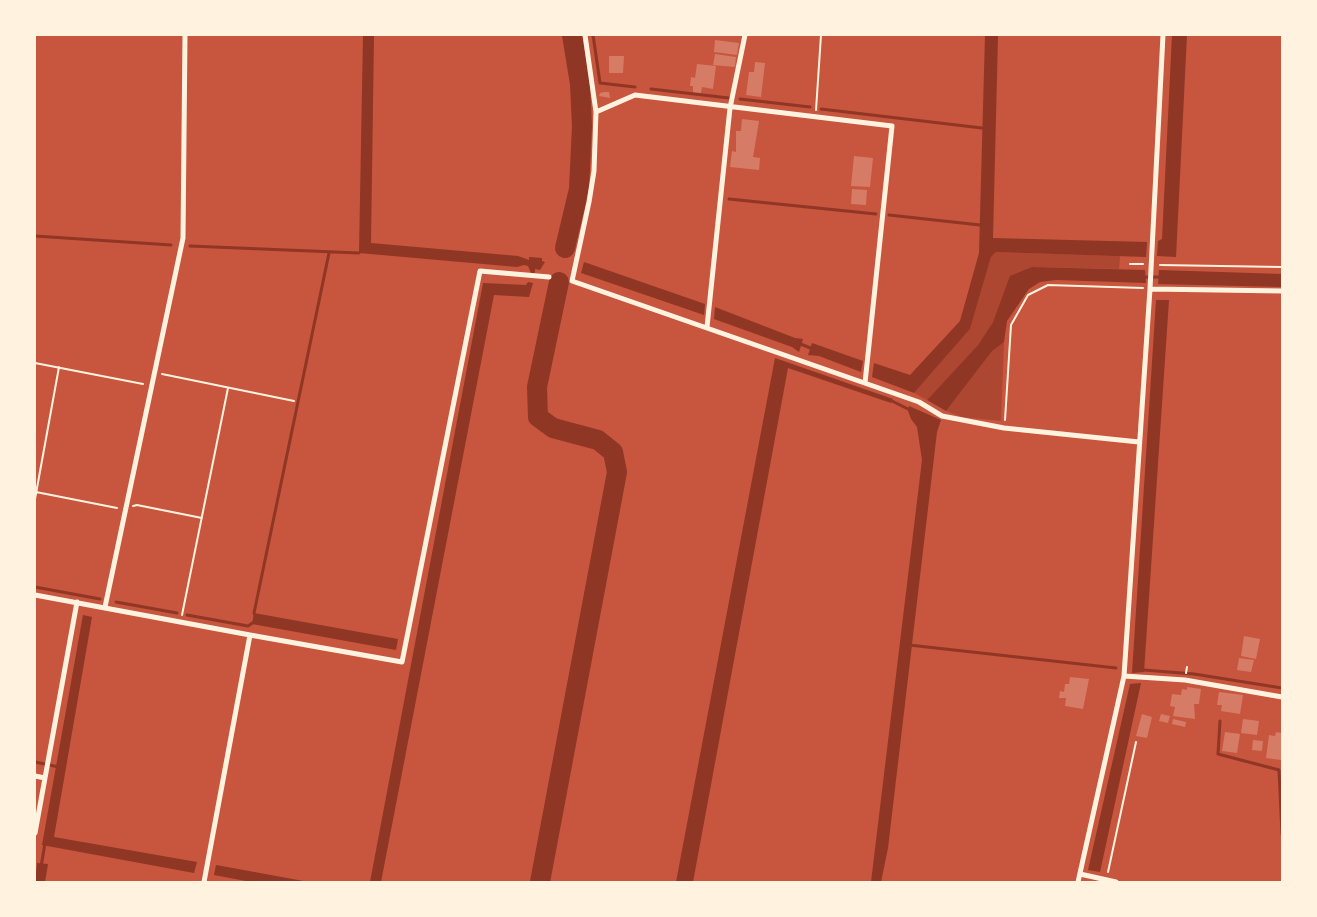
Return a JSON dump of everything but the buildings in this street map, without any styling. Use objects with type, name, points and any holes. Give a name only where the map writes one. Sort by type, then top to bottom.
[{"type":"street","points":[[105,607],[183,238],[185,35]]},
{"type":"street","points":[[585,35],[596,112],[594,171],[590,202],[572,281],[919,402],[942,416],[1004,428],[1139,442]]},
{"type":"street","points":[[708,327],[730,108],[745,35]]},
{"type":"street","points":[[1078,882],[1124,676],[1152,258],[1163,35]]},
{"type":"street","points":[[596,112],[634,95],[892,126],[865,383]]},
{"type":"street","points":[[35,595],[402,662],[480,271],[549,277]]},
{"type":"street","points":[[1150,289],[1282,291]]},
{"type":"street","points":[[35,833],[76,602]]},
{"type":"street","points":[[204,882],[250,635]]},
{"type":"street","points":[[1124,676],[1186,680],[1282,696]]},
{"type":"street","points":[[35,776],[44,778]]},
{"type":"street","points":[[1080,874],[1116,882]]},
{"type":"path","points":[[815,117],[821,35]]},
{"type":"path","points":[[1130,264],[1282,267]]},
{"type":"path","points":[[1004,428],[1011,325],[1028,295],[1048,285],[1150,289]]},
{"type":"path","points":[[35,363],[152,385]]},
{"type":"path","points":[[35,499],[59,367]]},
{"type":"path","points":[[154,372],[294,401]]},
{"type":"path","points":[[181,622],[228,388]]},
{"type":"path","points":[[1106,880],[1136,742]]},
{"type":"shaded area","points":[[363,35],[374,35],[371,243],[518,256],[529,260],[529,257],[542,258],[542,261],[545,262],[540,270],[535,269],[535,273],[531,273],[528,266],[524,265],[517,267],[359,253]]},
{"type":"shaded area","points":[[985,35],[998,35],[993,238],[1147,242],[1146,257],[996,252],[991,257],[970,329],[914,393],[872,377],[874,363],[910,375],[960,321],[979,253]]},
{"type":"shaded area","points":[[1172,35],[1187,35],[1176,257],[1157,256],[1158,241],[1162,239]]},
{"type":"shaded area","points":[[996,252],[1120,256],[1119,269],[1032,267],[1002,302],[993,322],[978,345],[927,400],[914,393],[970,329],[991,257]]},
{"type":"shaded area","points":[[584,262],[705,304],[704,315],[581,273]]},
{"type":"shaded area","points":[[1032,267],[1145,270],[1146,283],[1056,280],[1040,282],[1029,289],[1007,321],[1004,342],[992,351],[946,411],[927,400],[978,345],[993,322],[1010,276]]},
{"type":"shaded area","points":[[1159,270],[1282,274],[1282,287],[1158,284]]},
{"type":"shaded area","points":[[528,282],[533,283],[529,297],[494,295],[381,882],[370,882],[483,283],[526,285]]},
{"type":"shaded area","points":[[1156,300],[1169,300],[1144,672],[1132,673]]},
{"type":"shaded area","points":[[715,307],[795,338],[803,339],[799,352],[792,347],[714,319]]},
{"type":"shaded area","points":[[1004,342],[1001,421],[962,417],[946,411],[992,350]]},
{"type":"shaded area","points":[[812,343],[863,361],[861,372],[819,356],[808,355]]},
{"type":"shaded area","points":[[775,358],[893,399],[891,403],[788,368],[693,882],[676,882]]},
{"type":"shaded area","points":[[909,406],[941,420],[937,432],[888,848],[881,882],[871,882],[922,460],[917,427],[911,419],[908,411]]},
{"type":"shaded area","points":[[254,613],[398,639],[396,650],[252,624]]},
{"type":"shaded area","points":[[83,615],[92,617],[54,837],[197,862],[194,873],[42,845]]},
{"type":"shaded area","points":[[1141,683],[1100,872],[1088,870],[1130,684]]},
{"type":"shaded area","points":[[37,863],[48,864],[45,882],[35,882]]},
{"type":"shaded area","points":[[216,865],[309,882],[251,882],[214,875]]},
{"type":"waterway","points":[[565,248],[579,189],[582,126],[580,84],[572,35]]},
{"type":"waterway","points":[[593,35],[600,83],[635,87]]},
{"type":"waterway","points":[[651,89],[729,98]]},
{"type":"waterway","points":[[740,99],[810,107]]},
{"type":"waterway","points":[[821,109],[982,128]]},
{"type":"waterway","points":[[729,199],[876,214]]},
{"type":"waterway","points":[[889,215],[980,225]]},
{"type":"waterway","points":[[35,236],[171,245]]},
{"type":"waterway","points":[[190,246],[359,253]]},
{"type":"waterway","points":[[256,617],[254,613],[329,253]]},
{"type":"waterway","points":[[1141,277],[1163,277]]},
{"type":"waterway","points":[[540,882],[617,472],[613,452],[598,440],[553,428],[538,417],[537,387],[559,282]]},
{"type":"waterway","points":[[798,343],[813,349]]},
{"type":"waterway","points":[[892,401],[908,409]]},
{"type":"waterway","points":[[35,587],[100,599]]},
{"type":"waterway","points":[[116,602],[177,613]]},
{"type":"waterway","points":[[187,615],[248,626],[254,622]]},
{"type":"waterway","points":[[909,645],[1116,668]]},
{"type":"waterway","points":[[1144,670],[1194,674],[1282,688]]},
{"type":"waterway","points":[[1220,721],[1218,754],[1279,770],[1282,834]]},
{"type":"waterway","points":[[35,762],[59,767]]},
{"type":"waterway","points":[[41,867],[45,843]]}]
